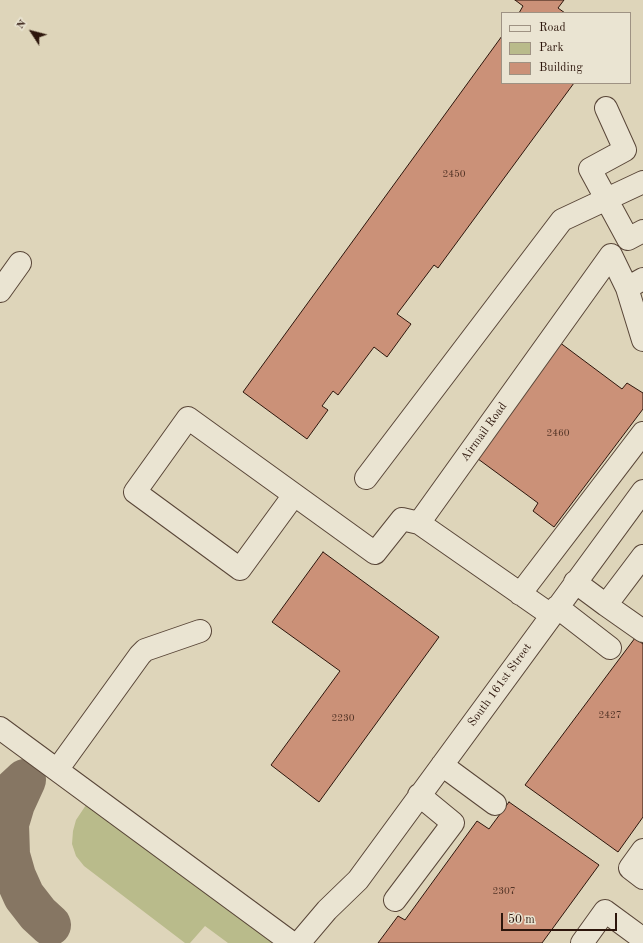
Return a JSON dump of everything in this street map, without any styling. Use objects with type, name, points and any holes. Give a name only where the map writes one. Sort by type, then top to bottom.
[{"type":"street","points":[[606,108],[625,150],[590,169],[628,239],[643,231]]},
{"type":"street","points":[[366,478],[562,220],[643,182]]},
{"type":"street","name":"Airmail Road","points":[[419,523],[611,255],[635,283]]},
{"type":"street","points":[[0,291],[20,263]]},
{"type":"street","points":[[635,283],[643,340]]},
{"type":"street","points":[[294,495],[240,569],[135,492],[188,418],[375,553],[402,519],[419,523],[520,594],[554,611],[610,648]]},
{"type":"street","points":[[520,594],[643,433]]},
{"type":"street","name":"South 161st Street","points":[[299,943],[327,910],[358,880],[643,491]]},
{"type":"street","points":[[606,605],[643,556]]},
{"type":"street","points":[[575,582],[643,631]]},
{"type":"street","points":[[58,770],[145,650],[200,631]]},
{"type":"street","points":[[0,728],[292,943]]},
{"type":"street","points":[[442,765],[495,804]]},
{"type":"street","points":[[396,900],[453,823],[419,795]]},
{"type":"street","points":[[643,850],[630,868],[643,878]]},
{"type":"street","points":[[582,943],[605,911],[643,939]]},
{"type":"green space","points":[[86,805],[274,943],[228,943],[205,926],[190,943],[185,943],[84,866],[76,856],[72,844],[73,831],[76,820]]},
{"type":"building","points":[[515,0],[564,0],[558,8],[564,12],[520,12],[523,6]]},
{"type":"building","points":[[501,37],[501,84],[573,84],[438,268],[434,265],[397,314],[411,324],[387,357],[374,347],[338,395],[333,391],[322,406],[328,410],[307,439],[243,392]]},
{"type":"building","points":[[559,342],[622,389],[627,383],[643,393],[643,409],[554,527],[533,511],[538,503],[474,456]]},
{"type":"building","points":[[323,552],[439,637],[319,802],[271,765],[340,671],[272,622]]},
{"type":"building","points":[[635,638],[643,644],[643,817],[618,852],[525,785]]},
{"type":"building","points":[[509,802],[599,865],[542,943],[378,943],[398,916],[405,920],[477,821],[489,829]]},
{"type":"taxiway","points":[[0,803],[25,780],[14,804],[8,824],[9,855],[15,876],[24,896],[38,914],[50,925]]}]
